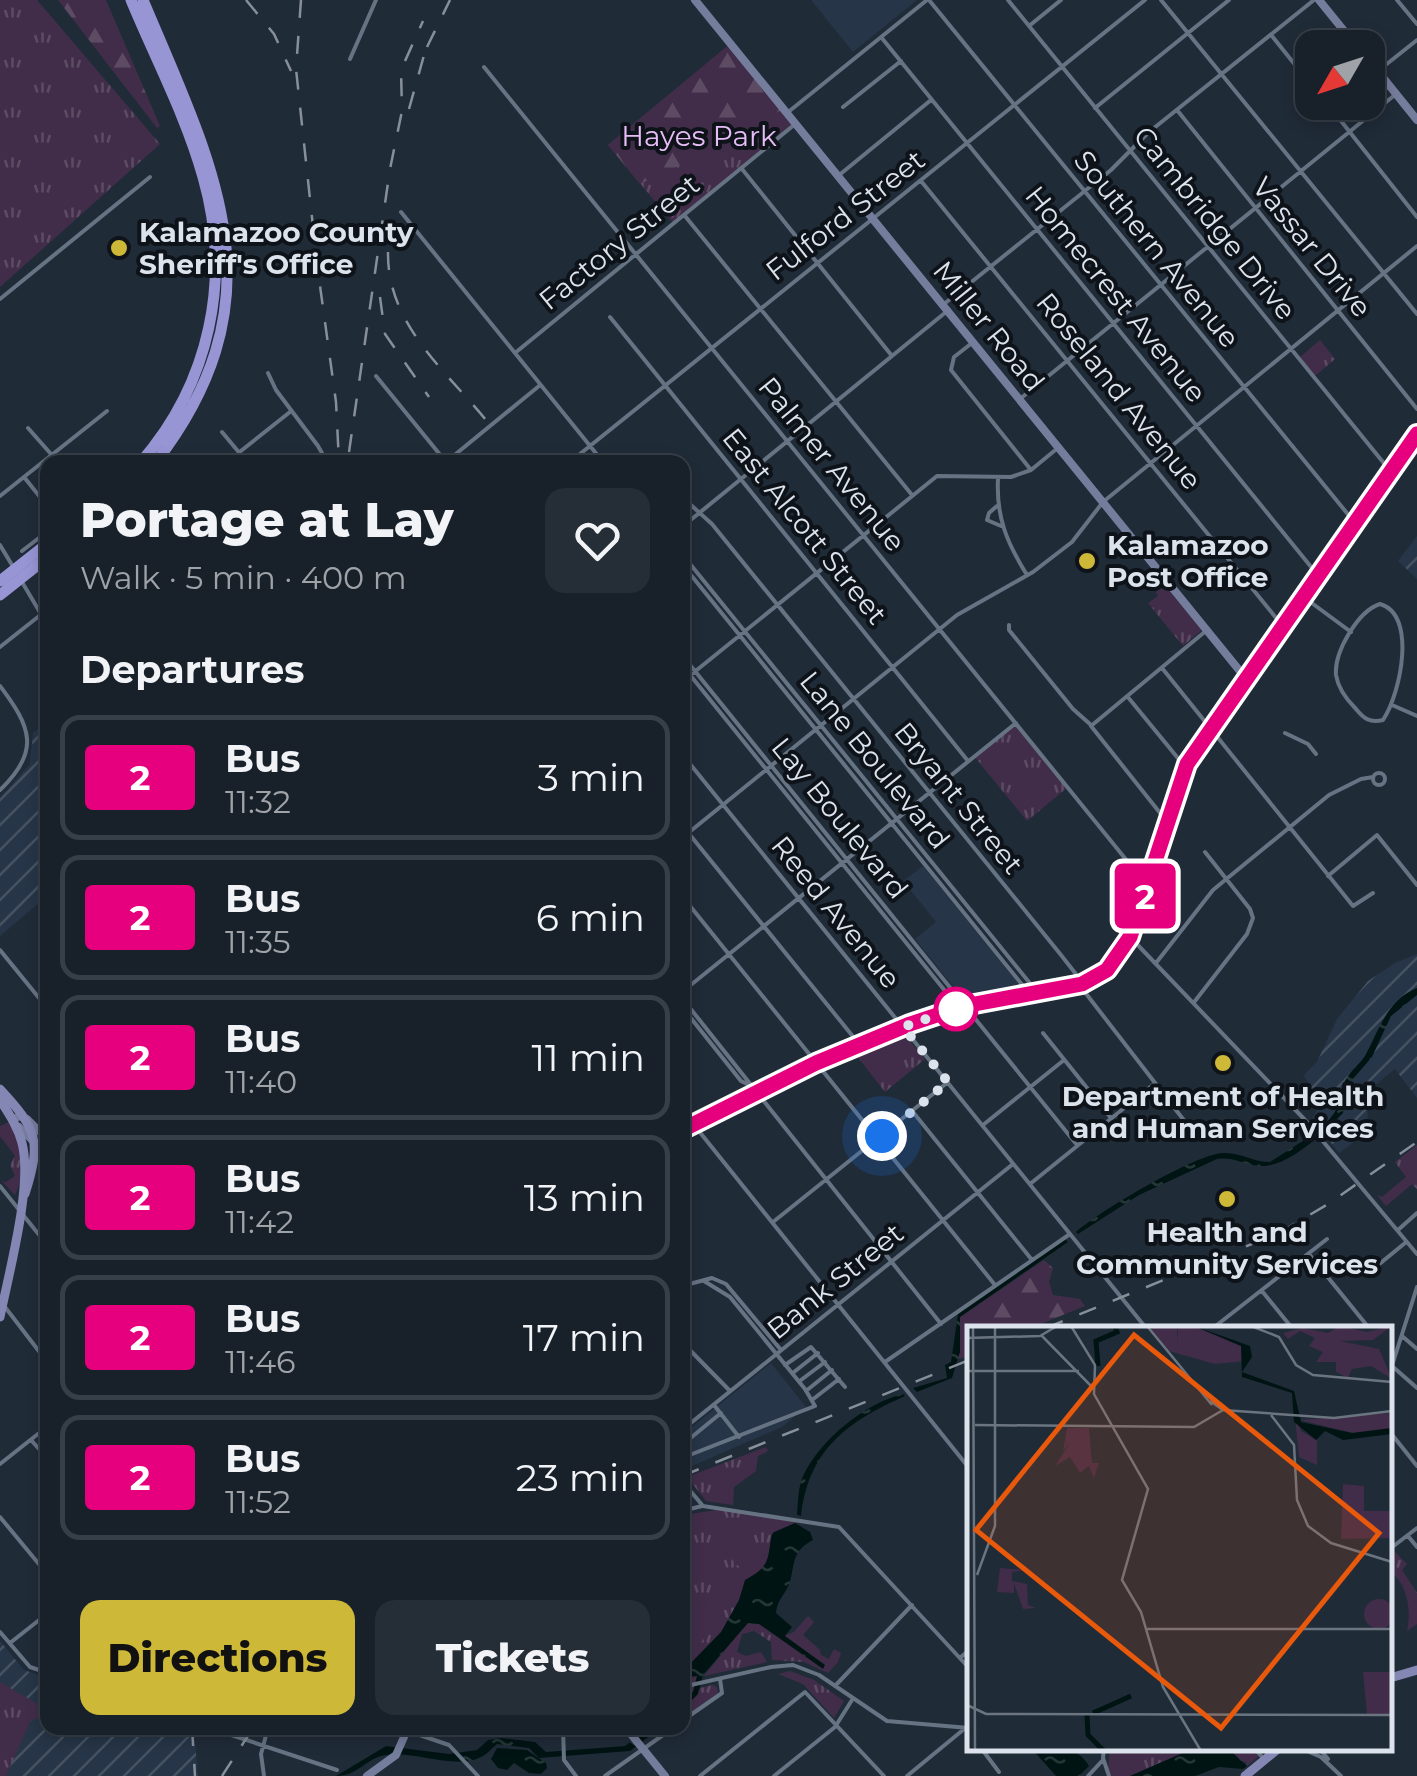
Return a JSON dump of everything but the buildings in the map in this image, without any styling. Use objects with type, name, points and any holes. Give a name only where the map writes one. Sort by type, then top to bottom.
[{"type":"highway","points":[[131,0],[200,165],[211,208],[216,254],[214,305],[198,366],[179,409],[146,455]]},
{"type":"highway","points":[[143,0],[214,174],[228,261],[223,314],[212,362],[187,416],[161,455]]},
{"type":"highway","points":[[0,595],[40,551]]},
{"type":"highway","points":[[0,584],[40,559]]},
{"type":"main road","points":[[0,1090],[27,1119],[36,1144],[35,1164],[20,1211],[0,1317]]},
{"type":"main road","points":[[0,1100],[13,1120],[24,1154],[20,1211]]},
{"type":"main road","points":[[1392,1677],[1417,1670]]},
{"type":"main road","points":[[1245,1776],[1276,1751]]},
{"type":"street","points":[[350,59],[376,0]]},
{"type":"street","name":"Miller Road","points":[[695,0],[1248,680]]},
{"type":"street","points":[[787,113],[928,0]]},
{"type":"street","name":"Southern Avenue","points":[[928,0],[1355,524]]},
{"type":"street","name":"Cambridge Drive","points":[[1008,0],[1391,472]]},
{"type":"street","points":[[1029,26],[1061,0]]},
{"type":"street","name":"Fulford Street","points":[[579,455],[1145,0]]},
{"type":"street","points":[[1161,0],[1417,314]]},
{"type":"street","points":[[1095,108],[1230,0]]},
{"type":"street","points":[[690,520],[892,356],[1176,110],[1316,0],[1342,30]]},
{"type":"street","points":[[1397,0],[1417,24]]},
{"type":"street","points":[[1271,34],[1295,64]]},
{"type":"street","name":"Homecrest Avenue","points":[[881,37],[1320,576]]},
{"type":"street","points":[[1385,66],[1417,40]]},
{"type":"street","points":[[843,107],[900,61]]},
{"type":"street","name":"Palmer Avenue","points":[[484,68],[1148,886]]},
{"type":"street","points":[[1385,81],[1417,120]]},
{"type":"street","points":[[1020,398],[1396,94]]},
{"type":"street","points":[[838,176],[932,100]]},
{"type":"street","name":"Vassar Drive","points":[[1176,110],[1417,409]]},
{"type":"street","points":[[1340,120],[1417,217]]},
{"type":"street","name":"Factory Street","points":[[515,353],[796,124]]},
{"type":"street","points":[[741,168],[892,356]]},
{"type":"street","points":[[0,300],[150,177]]},
{"type":"street","name":"Roseland Avenue","points":[[921,181],[1284,628]]},
{"type":"street","points":[[401,212],[597,455]]},
{"type":"street","points":[[684,214],[912,495]]},
{"type":"street","points":[[690,831],[940,628],[965,609],[1027,575],[1078,536],[1102,502],[1417,246]]},
{"type":"street","name":"East Alcott Street","points":[[610,317],[968,761]]},
{"type":"street","points":[[974,342],[954,358],[950,370],[1031,470]]},
{"type":"street","points":[[268,373],[318,446],[319,455]]},
{"type":"street","points":[[376,376],[440,455]]},
{"type":"street","points":[[455,455],[540,385]]},
{"type":"street","points":[[236,455],[291,411]]},
{"type":"street","points":[[28,428],[51,454],[107,412]]},
{"type":"street","points":[[222,432],[239,453]]},
{"type":"street","points":[[690,1126],[752,1089],[903,1027],[964,1006],[1082,984],[1107,970],[1130,937],[1186,768],[1417,434]]},
{"type":"street","points":[[690,675],[912,495],[944,474],[998,479],[1031,470],[1059,447]]},
{"type":"street","points":[[0,496],[40,463]]},
{"type":"street","points":[[24,477],[40,496]]},
{"type":"street","points":[[998,479],[1001,526],[1027,575]]},
{"type":"street","name":"Bryant Street","points":[[690,504],[778,605],[929,792],[1082,984],[1193,1132]]},
{"type":"street","points":[[997,506],[988,520],[1001,526]]},
{"type":"street","points":[[22,551],[40,537]]},
{"type":"street","points":[[0,545],[40,614],[0,647]]},
{"type":"street","name":"Lane Boulevard","points":[[690,566],[1033,993]]},
{"type":"street","name":"Lane Boulevard","points":[[690,572],[703,585]]},
{"type":"street","points":[[1305,598],[1351,632]]},
{"type":"street","points":[[1376,605],[1390,606],[1403,620],[1408,647],[1392,705],[1383,720],[1373,722],[1362,717],[1341,690],[1336,664],[1351,632],[1376,605]]},
{"type":"street","points":[[1009,625],[1008,630],[1168,823]]},
{"type":"street","points":[[1091,726],[1207,630]]},
{"type":"street","name":"Lay Boulevard","points":[[690,668],[1078,1145]]},
{"type":"street","points":[[1162,668],[1353,906],[1373,893]]},
{"type":"street","points":[[0,686],[22,717],[28,740],[20,767],[0,790]]},
{"type":"street","points":[[1127,696],[1186,768]]},
{"type":"street","points":[[1392,705],[1417,716]]},
{"type":"street","points":[[690,988],[1016,723]]},
{"type":"street","points":[[1286,732],[1308,744],[1316,754]]},
{"type":"street","name":"Reed Avenue","points":[[690,764],[1144,1326]]},
{"type":"street","points":[[1156,963],[1202,900],[1225,879],[1328,796],[1367,776],[1374,777]]},
{"type":"street","points":[[690,833],[859,1044]]},
{"type":"street","points":[[1328,876],[1377,835],[1417,885]]},
{"type":"street","points":[[1194,1002],[1252,922],[1250,909],[1205,852]]},
{"type":"street","points":[[690,906],[996,1285]]},
{"type":"street","points":[[1130,937],[1317,1134],[1417,1254]]},
{"type":"street","points":[[1,953],[40,999]]},
{"type":"street","points":[[690,1007],[941,1324]]},
{"type":"street","points":[[690,1016],[716,1044]]},
{"type":"street","points":[[1043,1033],[1111,1118]]},
{"type":"street","points":[[983,1125],[1064,1060]]},
{"type":"street","points":[[774,1222],[948,1082]]},
{"type":"street","points":[[1030,1184],[1156,1083]]},
{"type":"street","points":[[913,1111],[1032,1260]]},
{"type":"street","points":[[40,1132],[27,1119],[19,1116],[13,1120],[40,1146]]},
{"type":"street","points":[[690,1119],[967,1464]]},
{"type":"street","name":"Bank Street","points":[[690,1424],[1014,1164]]},
{"type":"street","points":[[0,1186],[40,1236]]},
{"type":"street","points":[[1398,1230],[1417,1213]]},
{"type":"street","points":[[885,1362],[1071,1236]]},
{"type":"street","points":[[1216,1326],[1327,1240]]},
{"type":"street","points":[[1366,1275],[1407,1242]]},
{"type":"street","points":[[1309,1254],[1367,1326]]},
{"type":"street","points":[[690,1284],[704,1280],[730,1297],[778,1352],[814,1406],[690,1455]]},
{"type":"street","points":[[1417,1287],[1392,1366],[1417,1388]]},
{"type":"street","points":[[1262,1291],[1290,1326]]},
{"type":"street","points":[[1,1303],[40,1353]]},
{"type":"street","points":[[1402,1336],[1417,1349]]},
{"type":"street","points":[[785,1366],[807,1348],[814,1348],[845,1387]]},
{"type":"street","points":[[690,1350],[730,1391]]},
{"type":"street","points":[[793,1374],[818,1354]]},
{"type":"street","points":[[800,1382],[825,1362]]},
{"type":"street","points":[[806,1390],[832,1370]]},
{"type":"street","points":[[812,1400],[839,1379]]},
{"type":"street","points":[[714,1405],[739,1437]]},
{"type":"street","points":[[690,1438],[721,1413]]},
{"type":"street","points":[[0,1464],[40,1432]]},
{"type":"street","points":[[1392,1435],[1417,1466]]},
{"type":"street","points":[[31,1439],[40,1450]]},
{"type":"street","points":[[690,1490],[703,1506]]},
{"type":"street","points":[[690,1508],[703,1506],[798,1519],[830,1524],[844,1531],[967,1665]]},
{"type":"street","points":[[0,1516],[40,1565]]},
{"type":"street","points":[[1392,1547],[1417,1528]]},
{"type":"street","points":[[1408,1536],[1417,1547]]},
{"type":"street","points":[[834,1686],[912,1605]]},
{"type":"street","points":[[10,1644],[40,1620]]},
{"type":"street","points":[[0,1632],[30,1667],[40,1670]]},
{"type":"street","points":[[960,1658],[967,1652]]},
{"type":"street","points":[[690,1686],[785,1665],[810,1670],[888,1721],[967,1729]]},
{"type":"street","points":[[690,1716],[722,1694],[720,1679]]},
{"type":"street","points":[[700,1776],[805,1692],[884,1776]]},
{"type":"street","points":[[774,1776],[835,1727],[853,1698]]},
{"type":"street","points":[[907,1776],[967,1731]]},
{"type":"street","points":[[230,1735],[337,1770]]},
{"type":"street","points":[[264,1776],[262,1746],[266,1735]]},
{"type":"street","points":[[367,1776],[381,1772],[399,1750],[402,1735]]},
{"type":"street","points":[[423,1735],[459,1752],[478,1776]]},
{"type":"street","points":[[563,1735],[564,1754],[576,1776]]},
{"type":"street","points":[[632,1735],[665,1776]]},
{"type":"street","points":[[605,1776],[640,1744],[659,1735]]},
{"type":"street","points":[[983,1751],[999,1772]]},
{"type":"street","points":[[1104,1751],[1108,1776]]},
{"type":"street","points":[[1257,1751],[1265,1760]]},
{"type":"street","points":[[1307,1751],[1334,1767]]},
{"type":"street","points":[[1321,1751],[1342,1776]]},
{"type":"street","points":[[1088,1776],[1103,1758]]},
{"type":"street","points":[[1094,1771],[1108,1776]]},
{"type":"shaded area","points":[[811,0],[917,0],[853,52]]},
{"type":"shaded area","points":[[1417,536],[1417,579],[1398,561]]},
{"type":"shaded area","points":[[40,727],[40,902],[0,936],[0,798],[30,764],[33,733]]},
{"type":"shaded area","points":[[923,866],[1021,991],[965,1001],[915,939],[936,922],[903,881]]},
{"type":"shaded area","points":[[1417,954],[1417,1098],[1395,1069],[1370,1089],[1368,1132],[1339,1153],[1312,1119],[1320,1105],[1304,1075],[1317,1062],[1337,1019],[1368,981]]},
{"type":"shaded area","points":[[771,1363],[806,1407],[782,1427],[690,1467],[690,1428]]},
{"type":"shaded area","points":[[0,1641],[24,1670],[40,1676],[40,1735],[194,1735],[198,1776],[0,1776]]},
{"type":"green space","points":[[0,0],[37,0],[160,144],[0,287]]},
{"type":"green space","points":[[58,0],[106,0],[160,126],[157,128]]},
{"type":"green space","name":"Hayes Park","points":[[730,44],[796,124],[673,223],[608,145]]},
{"type":"green space","name":"Hayes Park","points":[[730,44],[784,109],[708,145],[687,162],[640,184],[608,145]]},
{"type":"green space","points":[[1320,340],[1335,359],[1315,376],[1300,357]]},
{"type":"green space","points":[[1165,585],[1202,630],[1183,646],[1148,603]]},
{"type":"green space","points":[[1016,723],[1068,787],[1027,821],[974,756]]},
{"type":"green space","points":[[903,1033],[925,1059],[885,1092],[853,1051]]},
{"type":"green space","points":[[9,1122],[21,1158],[15,1195],[2,1181],[15,1176],[10,1165],[15,1156],[0,1136],[0,1126]]},
{"type":"green space","points":[[1417,1145],[1417,1189],[1412,1184],[1386,1206],[1377,1195],[1382,1197],[1406,1177],[1395,1162]]},
{"type":"green space","points":[[1044,1260],[1053,1268],[1049,1282],[1053,1295],[1080,1299],[1085,1306],[1036,1326],[967,1326],[967,1357],[956,1359],[960,1317]]},
{"type":"green space","points":[[766,1447],[768,1451],[758,1456],[756,1471],[734,1487],[733,1505],[706,1501],[690,1476]]},
{"type":"green space","points":[[723,1509],[796,1524],[698,1675],[690,1694],[690,1514]]},
{"type":"green space","points":[[744,1531],[767,1553],[747,1574],[726,1554],[726,1549]]},
{"type":"green space","points":[[1392,1549],[1407,1564],[1402,1570],[1417,1593],[1417,1624],[1407,1631],[1407,1598],[1392,1573]]},
{"type":"green space","points":[[694,1597],[720,1620],[690,1655],[690,1602]]},
{"type":"green space","points":[[808,1616],[814,1622],[803,1635],[829,1659],[834,1649],[841,1653],[828,1673],[804,1662],[772,1660],[771,1642],[754,1631],[742,1634],[737,1652],[746,1656],[761,1652],[767,1662],[704,1676],[747,1623],[759,1624],[823,1668],[824,1664],[784,1636],[794,1632]]},
{"type":"green space","points":[[790,1671],[814,1680],[844,1701],[834,1718],[803,1684],[778,1674]]},
{"type":"green space","points":[[0,1682],[39,1705],[40,1718],[31,1720],[6,1776],[0,1776]]},
{"type":"green space","points":[[713,1685],[718,1693],[690,1713],[690,1700],[700,1688]]},
{"type":"green space","points":[[1110,1751],[1252,1751],[1259,1756],[1247,1766],[1246,1762],[1185,1752],[1130,1776],[1112,1776],[1108,1771]]},
{"type":"water","points":[[1417,988],[1417,995],[1391,1016],[1372,1057],[1352,1080],[1343,1113],[1324,1132],[1320,1128],[1336,1110],[1345,1081],[1365,1056],[1385,1017],[1398,1000]]},
{"type":"water","points":[[1312,1135],[1316,1139],[1276,1164],[1259,1166],[1217,1159],[1139,1195],[1076,1232],[1125,1198],[1191,1163],[1223,1153],[1270,1162]]},
{"type":"water","points":[[1065,1239],[1068,1242],[960,1317],[960,1352],[952,1378],[917,1392],[913,1388],[947,1378],[945,1365],[951,1362],[958,1314]]},
{"type":"water","points":[[903,1394],[865,1416],[834,1441],[812,1473],[801,1516],[797,1515],[801,1480],[820,1449],[859,1414]]},
{"type":"water","points":[[795,1523],[810,1532],[813,1540],[798,1553],[776,1613],[792,1627],[785,1636],[825,1665],[823,1669],[759,1624],[748,1623],[703,1675],[698,1694],[690,1702],[697,1676],[690,1677],[690,1664],[721,1632],[745,1580],[764,1566],[772,1533]]},
{"type":"water","points":[[640,1735],[651,1735],[630,1751],[539,1758],[529,1748],[497,1744],[486,1754],[464,1761],[386,1755],[336,1776],[386,1746],[449,1754],[477,1750],[488,1740],[501,1738],[535,1742],[546,1752],[625,1746]]},
{"type":"water","points":[[497,1748],[527,1750],[546,1763],[547,1768],[541,1774],[529,1773],[514,1763],[507,1770],[498,1768],[491,1759]]},
{"type":"water","points":[[1034,1751],[1071,1751],[1089,1766],[1079,1776],[1056,1776]]},
{"type":"water","points":[[1185,1752],[1232,1752],[1247,1766],[1219,1767],[1195,1776],[1130,1776]]},
{"type":"railway","points":[[246,0],[274,34],[291,71]]},
{"type":"railway","points":[[301,0],[296,69],[336,402],[339,455]]},
{"type":"railway","points":[[427,47],[450,0]]},
{"type":"railway","points":[[349,452],[402,111],[401,70],[423,21]]},
{"type":"railway","points":[[409,109],[426,48]]},
{"type":"railway","points":[[388,252],[390,277],[407,323],[486,420]]},
{"type":"railway","points":[[380,297],[385,334],[429,397]]},
{"type":"railway","points":[[1051,1326],[1279,1233],[1417,1142]]},
{"type":"railway","points":[[690,1473],[967,1361]]},
{"type":"railway","points":[[192,1735],[195,1776]]},
{"type":"railway","points":[[222,1776],[248,1735]]},
{"type":"bus line","name":"2","points":[[690,1126],[785,1077],[910,1024],[964,1006],[1082,984],[1107,970],[1130,937],[1187,764],[1417,434]]},
{"type":"place","name":"Kalamazoo County Sheriff's Office","points":[[119,248]]},
{"type":"place","name":"Kalamazoo Post Office","points":[[1087,561]]},
{"type":"place","name":"Department of Health and Human Services","points":[[1223,1063]]},
{"type":"place","name":"Health and Community Services","points":[[1227,1199]]},
{"type":"route","points":[[882,1136],[948,1082],[903,1027],[964,1006],[955,1002],[956,1009]]}]
